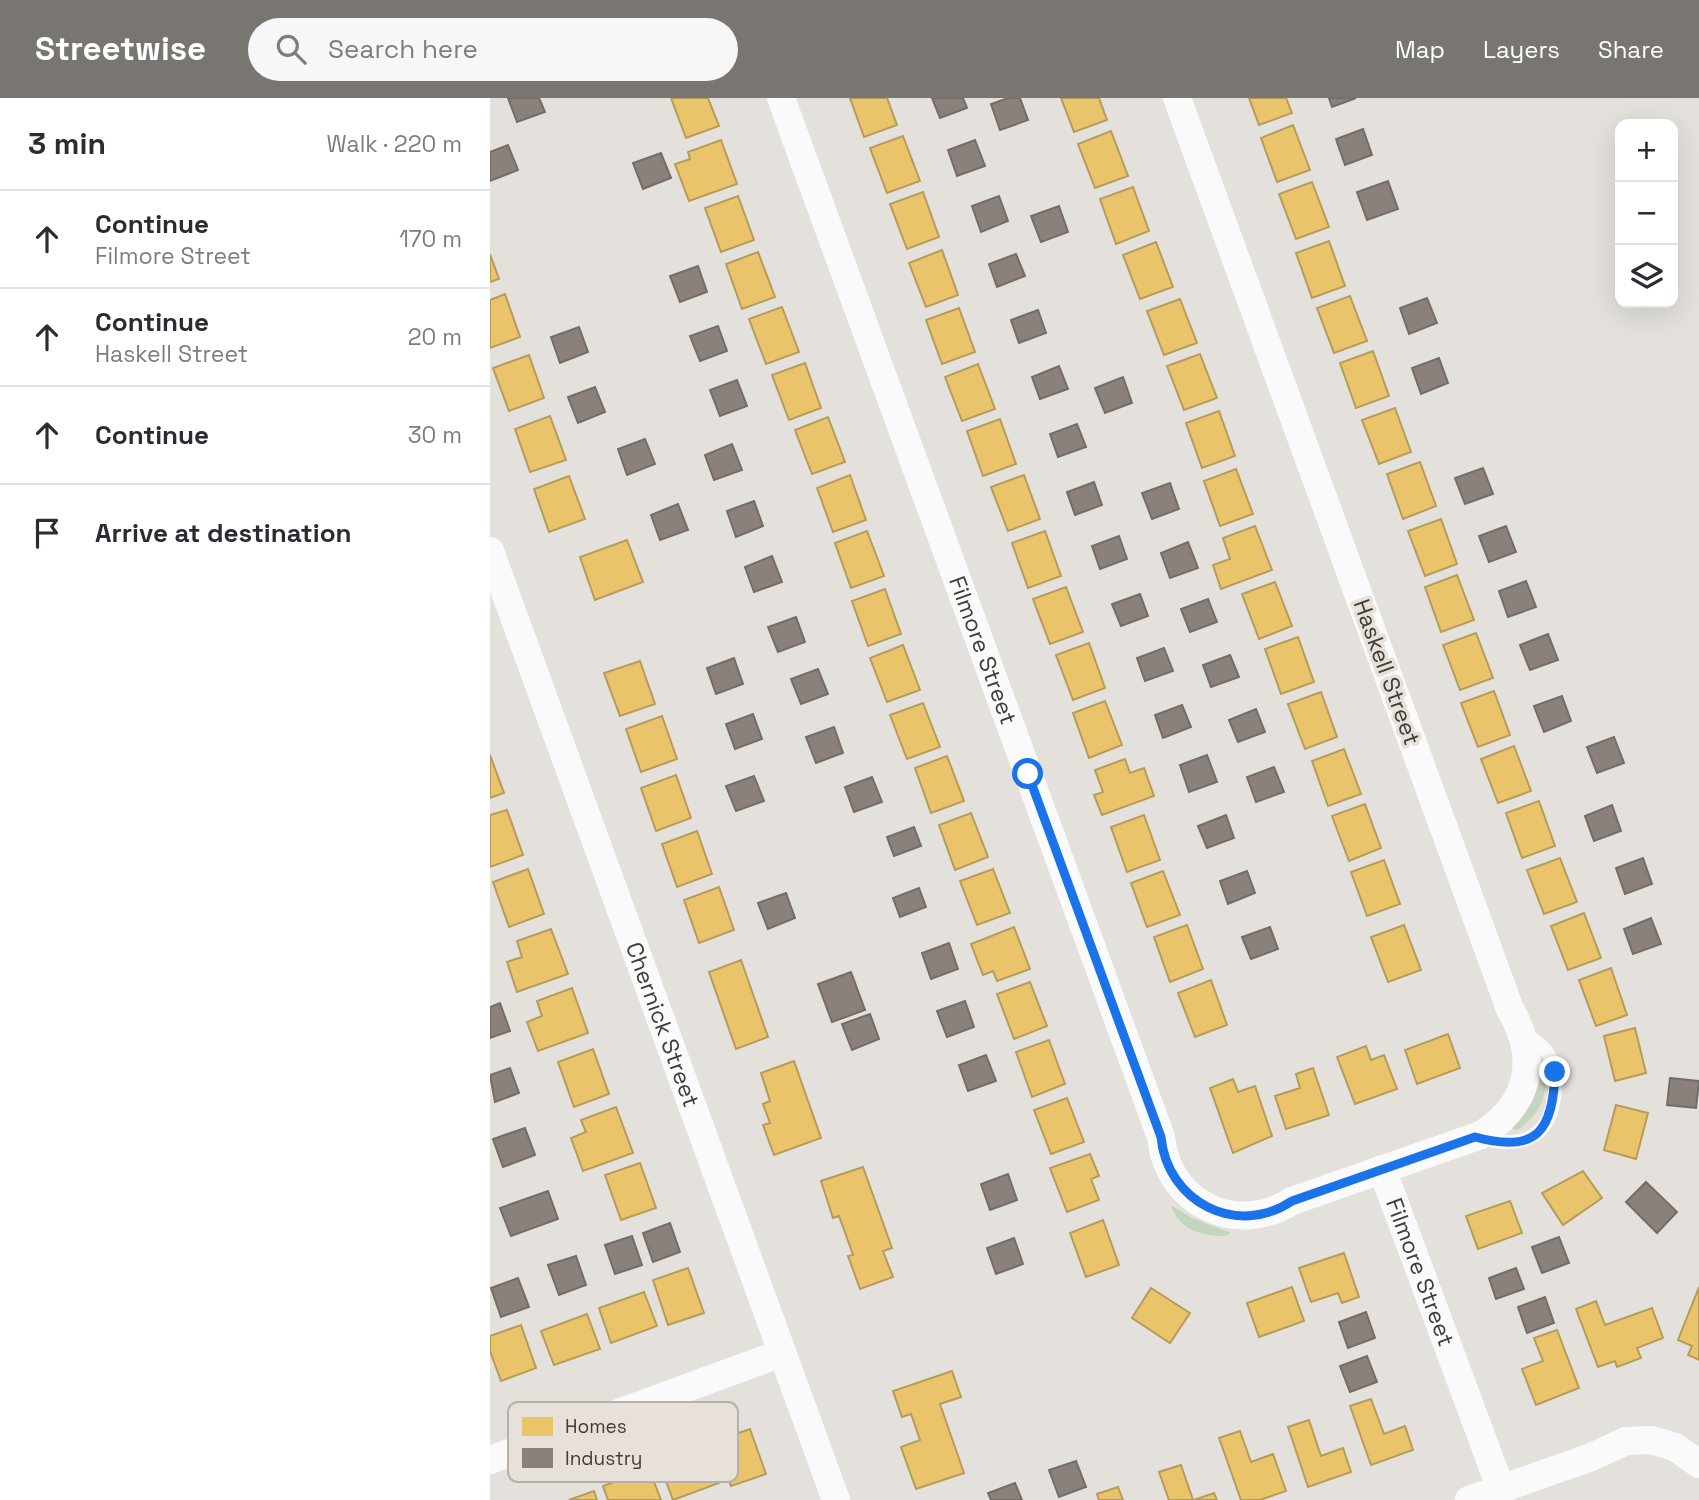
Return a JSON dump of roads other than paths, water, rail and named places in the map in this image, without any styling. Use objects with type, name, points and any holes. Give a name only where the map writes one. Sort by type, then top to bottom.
[{"type":"street","name":"Filmore Street","points":[[782,98],[1156,1124],[1167,1167],[1178,1185],[1192,1199],[1210,1210],[1244,1217],[1264,1214],[1382,1168],[1501,1489]]},
{"type":"street","name":"Haskell Street","points":[[1177,98],[1505,996],[1522,1031],[1527,1051],[1522,1090],[1512,1109],[1498,1124],[1475,1137],[1382,1168]]},
{"type":"street","name":"Chernick Street","points":[[490,551],[836,1500]]},
{"type":"street","points":[[648,1402],[782,1353]]},
{"type":"street","points":[[1469,1500],[1589,1458],[1626,1441],[1651,1440],[1675,1447],[1699,1464]]},
{"type":"street","points":[[490,1460],[508,1453]]},
{"type":"lane","points":[[1475,1137],[1500,1144],[1520,1142],[1535,1135],[1549,1120],[1554,1099],[1555,1072],[1547,1052],[1522,1031]]}]
